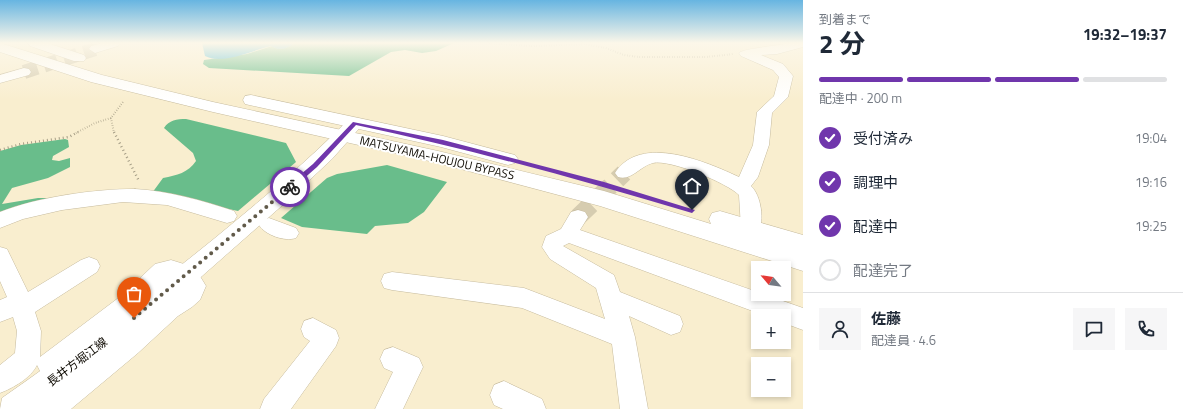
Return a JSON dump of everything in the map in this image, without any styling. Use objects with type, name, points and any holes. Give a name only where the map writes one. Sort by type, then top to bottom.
[{"type":"main road","name":"MATSUYAMA-HOUJOU BYPASS","points":[[46,62],[98,79],[349,130],[443,142],[604,184],[803,244]]},
{"type":"main road","name":"MATSUYAMA-HOUJOU BYPASS","points":[[95,62],[115,69],[349,130],[438,157],[604,199],[803,261]]},
{"type":"main road","name":"長井方堀江線","points":[[14,409],[91,352],[187,276],[315,165],[349,130]]},
{"type":"street","points":[[741,186],[749,177],[761,145],[765,112],[778,103],[783,96],[786,76],[778,67],[766,62]]},
{"type":"street","points":[[0,79],[24,72]]},
{"type":"street","points":[[624,173],[635,163],[658,157],[671,159],[699,168],[741,186],[747,192],[749,198],[751,228]]},
{"type":"street","points":[[0,221],[14,214],[66,202],[117,196],[147,196],[192,204],[227,216]]},
{"type":"street","points":[[269,225],[289,233]]},
{"type":"street","points":[[634,409],[622,336],[606,282],[557,253],[552,247],[553,242],[573,225],[803,319]]},
{"type":"street","points":[[0,255],[14,307],[29,331],[26,359],[15,370],[0,380]]},
{"type":"street","points":[[14,307],[89,266]]},
{"type":"street","points":[[0,400],[100,327],[141,293],[162,271],[176,269],[187,276],[195,286],[192,293],[170,309],[129,345],[49,409]]},
{"type":"street","points":[[392,280],[524,298],[622,336]]},
{"type":"street","points":[[611,298],[671,324]]},
{"type":"street","points":[[274,409],[327,338],[313,329]]},
{"type":"street","points":[[389,409],[410,367],[393,359]]},
{"type":"street","points":[[504,396],[532,409]]},
{"type":"path","points":[[0,150],[21,144],[69,137],[94,123],[111,118],[123,102]]},
{"type":"path","points":[[111,118],[112,126],[118,142],[147,196]]},
{"type":"green space","points":[[203,62],[373,62],[349,76],[209,68],[203,64]]},
{"type":"green space","points":[[186,119],[286,143],[296,162],[238,211],[152,193],[163,178],[186,171],[196,161],[193,153],[164,128],[168,123],[174,120]]},
{"type":"green space","points":[[65,139],[68,140],[69,147],[53,156],[52,160],[59,161],[70,158],[70,167],[48,178],[12,188],[2,204],[38,198],[50,198],[0,217],[0,151],[21,145]]},
{"type":"green space","points":[[387,165],[447,182],[424,212],[408,223],[375,226],[367,234],[302,227],[281,218],[327,178],[337,174]]},
{"type":"tunnel","points":[[24,72],[55,62]]},
{"type":"tunnel","points":[[578,217],[624,173]]},
{"type":"way so far","points":[[134,318],[166,293],[290,187]]},
{"type":"route","points":[[290,187],[326,155],[355,123],[443,142],[604,184],[692,210]]}]
